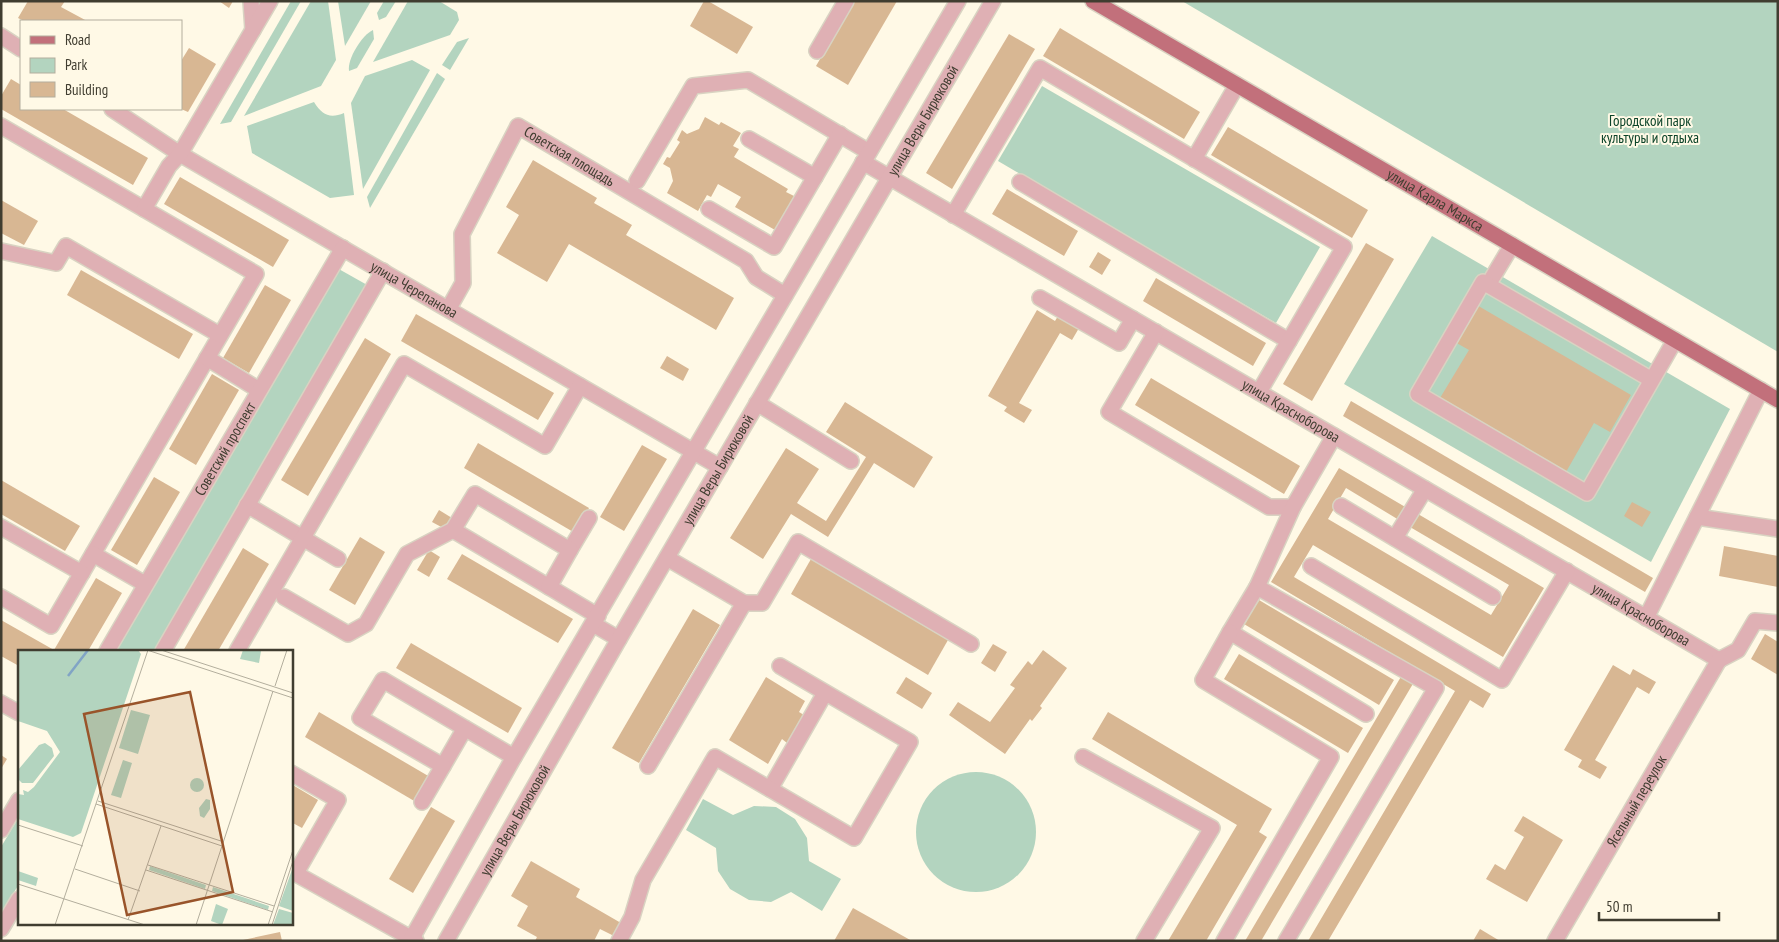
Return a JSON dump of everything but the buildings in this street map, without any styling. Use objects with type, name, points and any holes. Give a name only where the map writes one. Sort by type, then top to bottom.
[{"type":"main road","name":"улица Карла Маркса","points":[[1093,1],[1778,400]]},
{"type":"street","points":[[251,1],[253,30]]},
{"type":"street","points":[[144,209],[169,166],[180,154],[270,1]]},
{"type":"street","points":[[817,51],[846,1]]},
{"type":"street","name":"улица Веры Бирюковой","points":[[414,940],[514,757],[958,1]]},
{"type":"street","name":"улица Веры Бирюковой","points":[[446,941],[619,639],[993,1]]},
{"type":"street","points":[[1,36],[20,48]]},
{"type":"street","points":[[954,215],[1040,68],[1344,247],[1259,392]]},
{"type":"street","name":"Советская площадь","points":[[637,181],[693,86],[748,80],[840,134],[866,157]]},
{"type":"street","points":[[1194,158],[1237,85]]},
{"type":"street","name":"улица Черепанова","points":[[114,110],[180,154],[449,308],[720,467]]},
{"type":"street","points":[[1,126],[256,274],[51,626],[1,598]]},
{"type":"street","name":"Советская площадь","points":[[449,308],[463,284],[462,234],[518,126],[746,261],[756,277],[786,295]]},
{"type":"street","points":[[709,209],[774,247],[840,134]]},
{"type":"street","points":[[749,139],[814,177]]},
{"type":"street","name":"улица Красноборова","points":[[866,157],[890,178],[1719,660]]},
{"type":"street","points":[[1020,182],[1289,341]]},
{"type":"street","points":[[1488,285],[1512,245]]},
{"type":"street","points":[[1,251],[56,263],[66,246],[220,335]]},
{"type":"street","name":"Советский проспект","points":[[107,650],[343,248]]},
{"type":"street","points":[[164,650],[383,271]]},
{"type":"street","points":[[1652,380],[1483,282],[1418,394],[1587,492],[1652,380],[1675,340]]},
{"type":"street","points":[[1040,298],[1119,344],[1133,319]]},
{"type":"street","points":[[1156,332],[1109,412],[1269,507],[1293,507]]},
{"type":"street","points":[[206,358],[260,390]]},
{"type":"street","points":[[238,650],[404,364],[546,446],[580,386]]},
{"type":"street","points":[[1646,618],[1761,390]]},
{"type":"street","points":[[757,403],[851,461]]},
{"type":"street","points":[[1224,941],[1331,757],[1202,680],[1257,587],[1293,507],[1334,436]]},
{"type":"street","points":[[1396,538],[1425,489]]},
{"type":"street","points":[[284,597],[348,634],[366,624],[407,554],[453,530],[475,494],[570,550]]},
{"type":"street","points":[[247,506],[338,559]]},
{"type":"street","points":[[1341,506],[1493,597]]},
{"type":"street","points":[[1697,517],[1778,529]]},
{"type":"street","points":[[549,587],[589,518]]},
{"type":"street","points":[[1,527],[82,573]]},
{"type":"street","points":[[453,530],[549,587],[619,639]]},
{"type":"street","points":[[667,558],[744,603],[762,603],[798,542],[971,644]]},
{"type":"street","points":[[93,554],[145,584]]},
{"type":"street","points":[[1311,566],[1502,680],[1567,571]]},
{"type":"street","points":[[1257,587],[1436,688],[1286,941]]},
{"type":"street","points":[[648,766],[744,603]]},
{"type":"street","points":[[1719,660],[1738,650],[1755,621],[1778,623]]},
{"type":"street","points":[[1230,632],[1366,714]]},
{"type":"street","name":"Ясельный переулок","points":[[1555,941],[1719,660]]},
{"type":"street","points":[[619,941],[632,917],[644,880],[715,757],[854,838],[901,758],[910,742],[780,666]]},
{"type":"street","points":[[443,766],[360,718],[382,680],[514,757]]},
{"type":"street","points":[[770,789],[826,693]]},
{"type":"street","points":[[1,703],[18,712]]},
{"type":"street","points":[[422,802],[465,728]]},
{"type":"street","points":[[1082,757],[1212,828],[1144,941]]},
{"type":"street","points":[[292,774],[338,800],[293,872],[414,940]]},
{"type":"street","points":[[1,830],[18,802]]},
{"type":"street","points":[[1,929],[18,901]]},
{"type":"green space","points":[[291,1],[301,1],[231,122],[220,124]]},
{"type":"green space","points":[[311,1],[328,1],[336,60],[321,86],[244,116]]},
{"type":"green space","points":[[338,1],[371,1],[345,46]]},
{"type":"green space","points":[[384,1],[396,1],[386,17],[379,20],[377,13]]},
{"type":"green space","points":[[408,1],[439,1],[457,12],[459,20],[450,35],[373,62]]},
{"type":"green space","name":"Городской парк культуры и отдыха","points":[[1182,1],[1778,1],[1778,352]]},
{"type":"green space","points":[[373,30],[374,39],[357,68],[349,71],[350,60],[356,48],[364,37]]},
{"type":"green space","points":[[469,38],[450,70],[442,65],[457,42]]},
{"type":"green space","points":[[412,60],[430,70],[363,189],[351,103],[365,76]]},
{"type":"green space","points":[[437,73],[445,79],[370,208],[367,197]]},
{"type":"green space","points":[[1042,86],[1320,247],[1276,323],[998,161]]},
{"type":"green space","points":[[314,102],[327,115],[335,116],[344,113],[354,195],[330,198],[252,153],[247,126]]},
{"type":"green space","points":[[1432,236],[1730,409],[1651,562],[1344,384]]},
{"type":"green space","points":[[337,268],[369,286],[157,650],[114,650]]},
{"type":"green space","points":[[976,772],[999,776],[1019,789],[1032,809],[1036,832],[1032,855],[1019,875],[999,888],[976,892],[953,888],[933,875],[920,855],[916,832],[920,809],[933,789],[953,776]]},
{"type":"green space","points":[[703,799],[733,815],[754,806],[776,807],[795,819],[807,838],[809,861],[841,879],[822,911],[791,892],[771,902],[749,900],[730,889],[718,871],[716,848],[686,830]]},
{"type":"green space","points":[[18,819],[18,886],[1,914],[1,847]]}]
